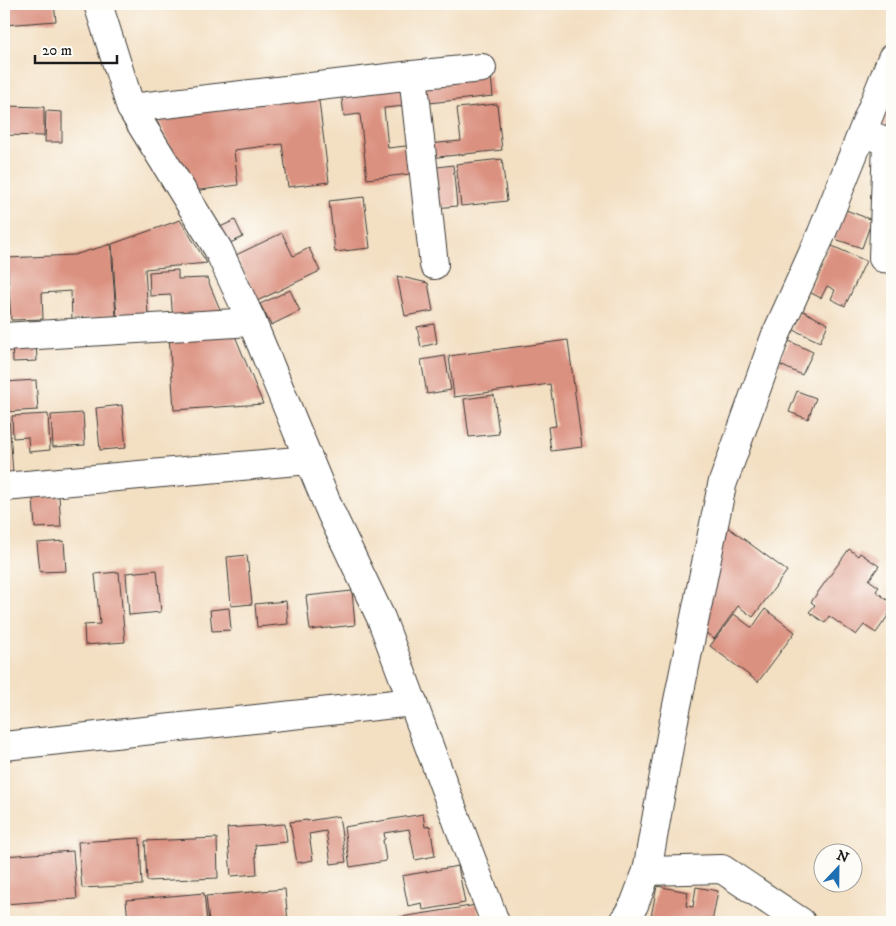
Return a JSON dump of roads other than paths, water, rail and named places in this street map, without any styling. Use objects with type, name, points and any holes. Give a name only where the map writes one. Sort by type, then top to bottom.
[{"type":"street","points":[[98,4],[131,108],[218,249],[252,322],[331,513],[381,618],[495,922]]},
{"type":"street","points":[[623,922],[634,905],[647,871],[672,730],[722,484],[775,337],[821,235],[892,58]]},
{"type":"street","points":[[131,108],[482,68]]},
{"type":"street","points":[[413,75],[434,264]]},
{"type":"street","points":[[863,132],[887,142],[883,258],[892,259]]},
{"type":"street","points":[[4,337],[252,322]]},
{"type":"street","points":[[4,487],[309,460]]},
{"type":"street","points":[[4,746],[412,702]]},
{"type":"street","points":[[647,871],[722,869],[801,922]]}]
